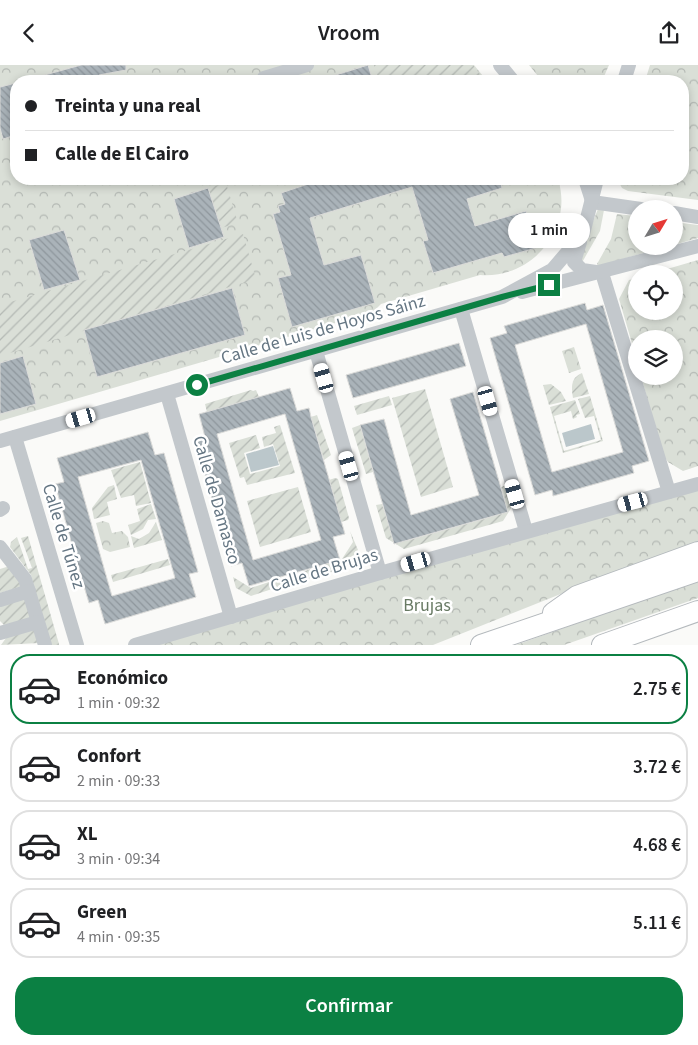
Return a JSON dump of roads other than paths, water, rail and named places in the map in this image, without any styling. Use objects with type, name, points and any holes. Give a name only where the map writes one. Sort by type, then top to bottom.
[{"type":"highway","points":[[534,627],[577,596],[698,552]]},
{"type":"highway","points":[[481,645],[698,571]]},
{"type":"highway","points":[[602,645],[698,611]]},
{"type":"street","points":[[292,75],[307,65]]},
{"type":"street","points":[[500,65],[508,75]]},
{"type":"street","points":[[587,185],[592,202],[628,207]]},
{"type":"street","name":"Calle de Luis de Hoyos Sáinz","points":[[0,441],[502,297],[552,270],[582,234],[596,185]]},
{"type":"street","points":[[683,214],[698,217]]},
{"type":"street","points":[[549,285],[574,262],[582,234]]},
{"type":"street","points":[[502,297],[698,247]]},
{"type":"street","points":[[574,262],[582,270],[602,273]]},
{"type":"street","points":[[602,273],[669,492]]},
{"type":"street","points":[[461,309],[526,531]]},
{"type":"street","points":[[316,351],[380,573]]},
{"type":"street","name":"Calle de Damasco","points":[[166,393],[230,617]]},
{"type":"street","name":"Calle de Túnez","points":[[15,437],[77,645]]},
{"type":"street","name":"Calle de Brujas","points":[[135,645],[526,531],[698,484]]},
{"type":"street","points":[[0,547],[6,565],[25,579],[45,645]]},
{"type":"street","points":[[0,600],[29,591]]},
{"type":"street","points":[[1,634],[38,622]]},
{"type":"park label","name":"Brujas","points":[[427,605]]}]
